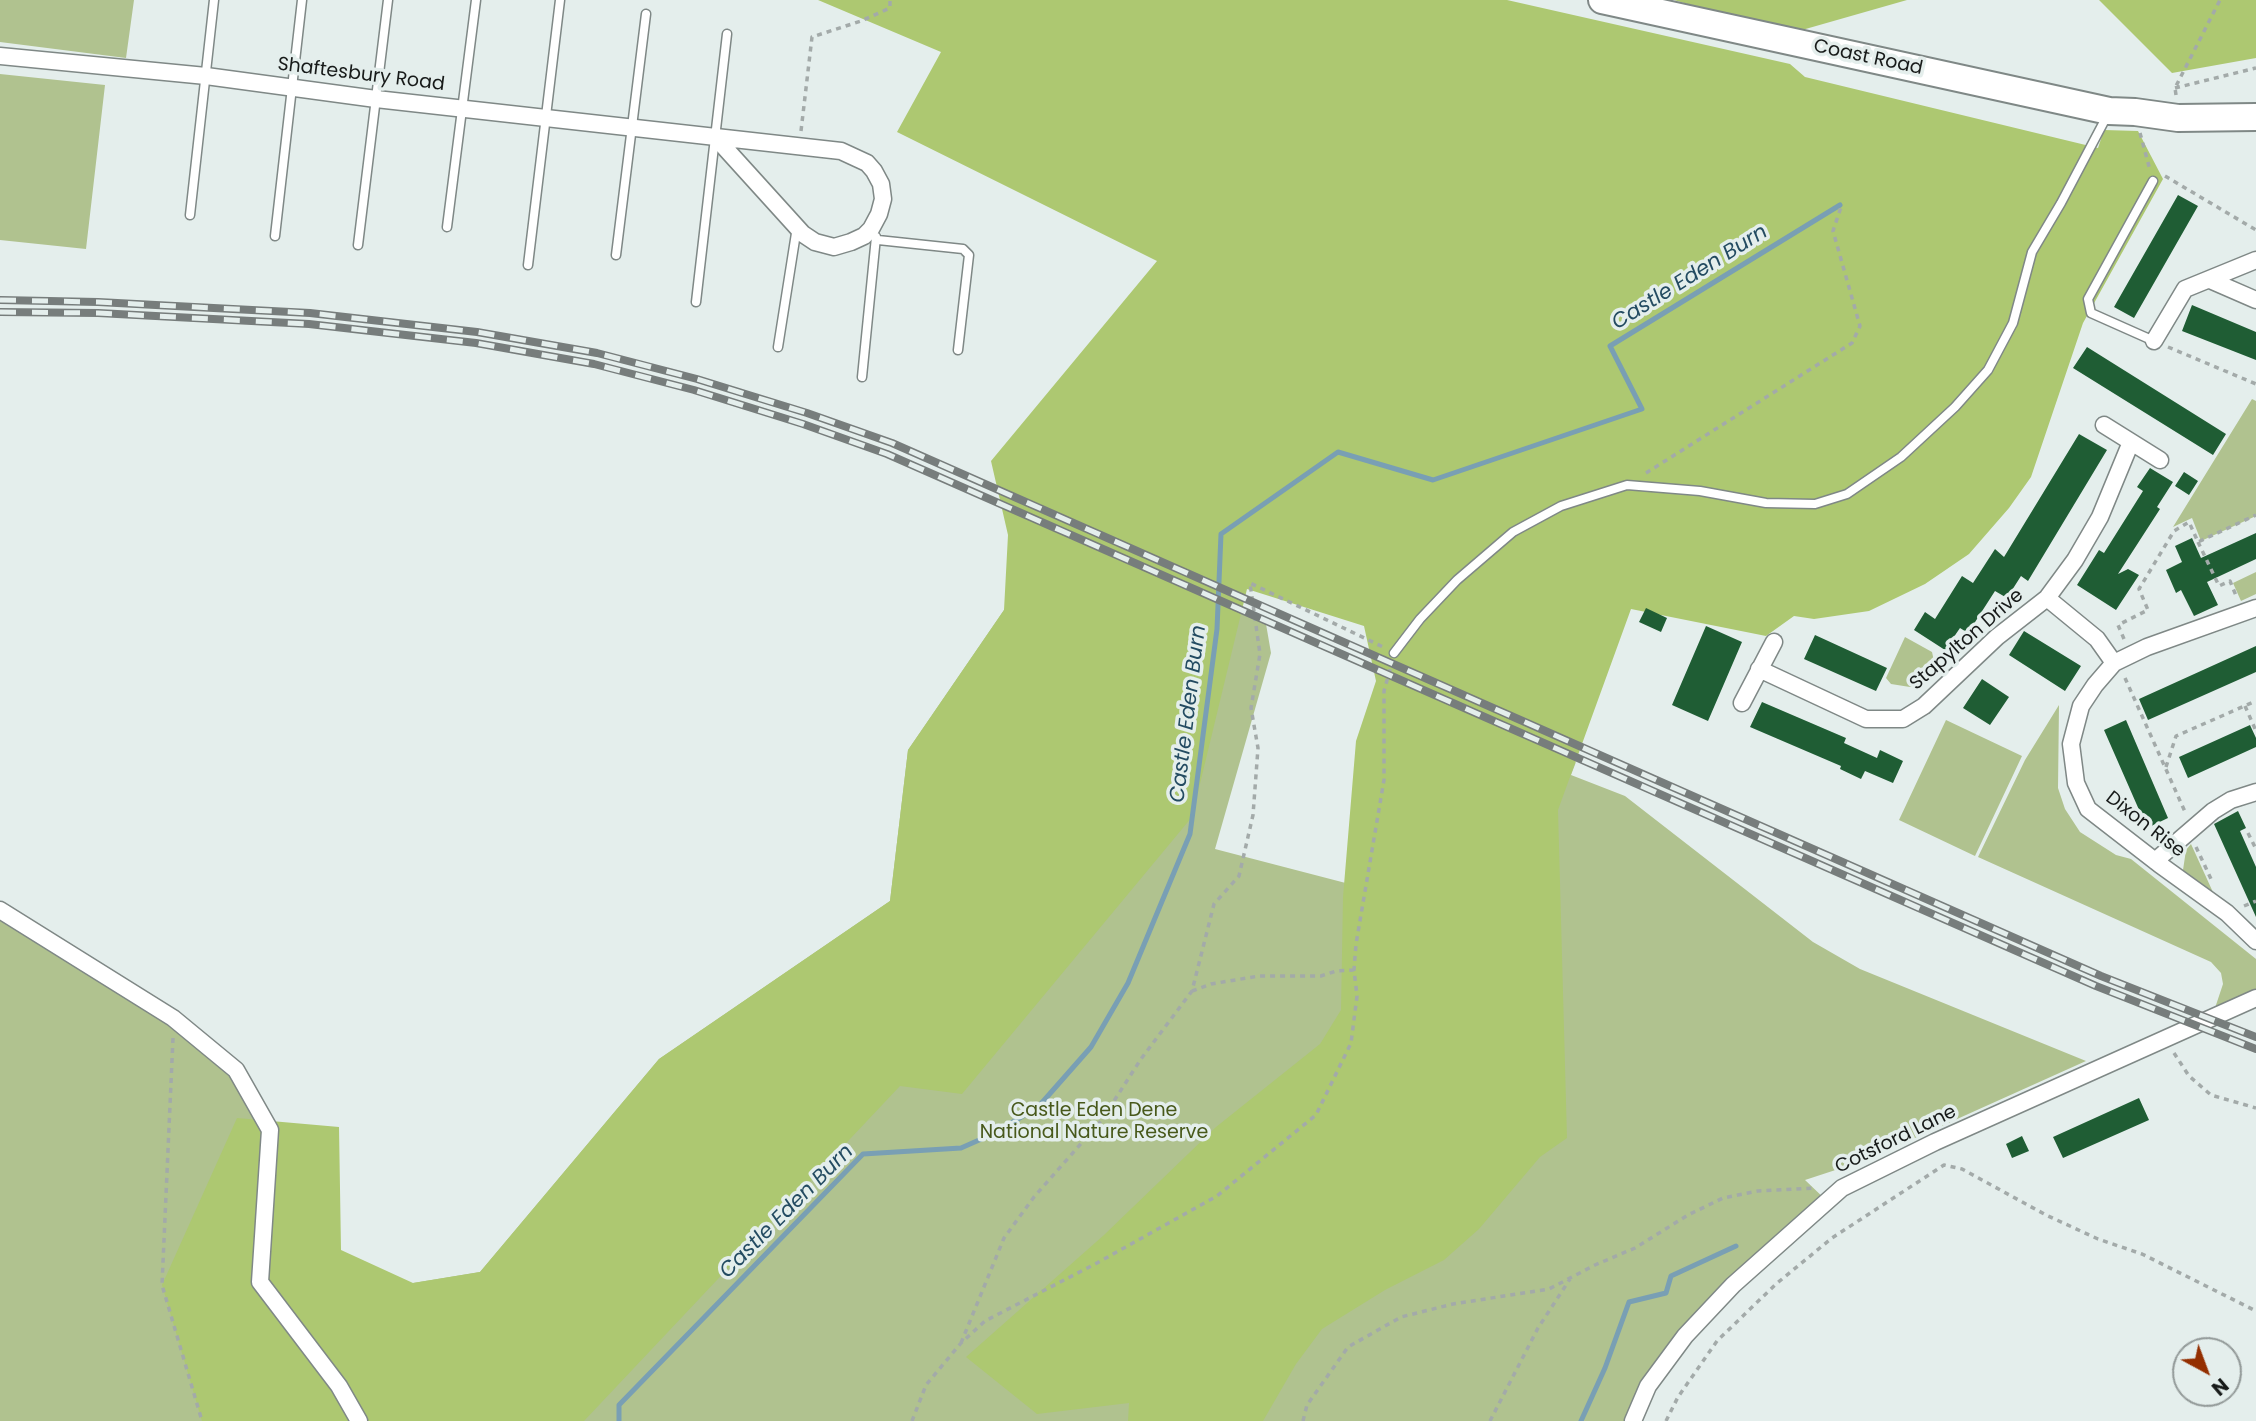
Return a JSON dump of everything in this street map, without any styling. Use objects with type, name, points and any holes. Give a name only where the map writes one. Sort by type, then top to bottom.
[{"type":"main road","name":"Coast Road","points":[[1602,0],[2122,112],[2178,118],[2256,117]]},
{"type":"street","name":"Shaftesbury Road","points":[[0,56],[206,76],[376,99],[841,151],[867,163],[881,184],[883,199],[874,234]]},
{"type":"street","points":[[716,138],[797,227],[816,242],[834,247],[874,234]]},
{"type":"street","points":[[2154,341],[2185,289],[2256,260]]},
{"type":"street","points":[[2210,280],[2256,300]]},
{"type":"street","points":[[2104,425],[2160,460]]},
{"type":"street","name":"Stapylton Drive","points":[[1759,669],[1866,719],[1903,719],[1924,706],[1997,637],[2047,598],[2074,560],[2099,517],[2131,442]]},
{"type":"street","name":"Stapylton Drive","points":[[2047,598],[2121,660]]},
{"type":"street","name":"Dixon Rise","points":[[2250,611],[2194,630],[2121,660],[2095,685],[2081,706],[2071,744],[2076,782],[2088,809],[2227,913],[2256,941]]},
{"type":"street","points":[[1742,703],[1774,642]]},
{"type":"street","points":[[2155,861],[2231,800],[2256,792]]},
{"type":"street","points":[[0,909],[173,1018],[236,1070],[270,1130],[260,1282],[339,1386],[359,1421]]},
{"type":"street","name":"Cotsford Lane","points":[[1633,1421],[1648,1386],[1685,1336],[1733,1285],[1842,1188],[1935,1142],[2256,998]]},
{"type":"lane","points":[[190,215],[214,0]]},
{"type":"lane","points":[[275,236],[302,0]]},
{"type":"lane","points":[[358,245],[388,0]]},
{"type":"lane","points":[[447,227],[476,0]]},
{"type":"lane","points":[[528,265],[561,0]]},
{"type":"lane","points":[[616,255],[646,14]]},
{"type":"lane","points":[[696,302],[727,34]]},
{"type":"lane","points":[[1394,653],[1420,619],[1457,580],[1513,532],[1561,506],[1627,485],[1700,491],[1766,503],[1815,504],[1847,494],[1901,457],[1955,407],[1988,370],[2013,323],[2032,252],[2061,203],[2122,112]]},
{"type":"lane","points":[[2153,181],[2088,299],[2091,313],[2154,341]]},
{"type":"lane","points":[[778,347],[797,227]]},
{"type":"lane","points":[[862,377],[874,234],[963,249],[969,255],[958,350]]},
{"type":"path","points":[[800,146],[812,37],[890,8],[890,0]]},
{"type":"path","points":[[2178,118],[2175,88],[2220,0]]},
{"type":"path","points":[[2175,88],[2256,68]]},
{"type":"path","points":[[2122,112],[2153,181],[2164,175],[2256,230]]},
{"type":"path","points":[[1627,485],[1852,343],[1860,326],[1833,231],[1842,204]]},
{"type":"path","points":[[2154,341],[2256,384]]},
{"type":"path","points":[[2199,542],[2256,515]]},
{"type":"path","points":[[2250,611],[2230,581],[2219,586],[2189,522],[2174,531],[2139,589],[2148,610],[2118,625],[2121,660],[2227,913],[2256,901]]},
{"type":"path","points":[[912,1421],[926,1385],[961,1343],[985,1321],[1217,1196],[1316,1115],[1350,1042],[1356,996],[1356,944],[1384,780],[1384,691],[1394,653],[1250,583],[1260,654],[1251,708],[1258,747],[1253,815],[1239,876],[1214,904],[1192,991],[1141,1059],[1101,1121],[1034,1196],[1004,1238],[961,1343]]},
{"type":"path","points":[[2166,767],[2176,736],[2256,701]]},
{"type":"path","points":[[2245,706],[2256,731]]},
{"type":"path","points":[[2248,833],[2256,849]]},
{"type":"path","points":[[1192,991],[1211,984],[1259,976],[1321,976],[1336,971],[1354,970]]},
{"type":"path","points":[[173,1018],[162,1285],[202,1421]]},
{"type":"path","points":[[2166,1040],[2189,1076],[2211,1095],[2256,1108]]},
{"type":"path","points":[[1666,1421],[1678,1397],[1717,1341],[1776,1284],[1832,1238],[1944,1165],[1962,1169],[2046,1215],[2098,1239],[2142,1254],[2256,1311]]},
{"type":"path","points":[[1303,1421],[1307,1405],[1348,1347],[1401,1317],[1453,1304],[1549,1289],[1635,1248],[1688,1215],[1723,1198],[1796,1187],[1842,1188]]},
{"type":"path","points":[[1490,1421],[1538,1328],[1571,1277]]},
{"type":"green space","points":[[0,0],[134,0],[126,58],[0,42]]},
{"type":"green space","points":[[818,0],[1507,0],[1790,64],[1805,77],[2098,148],[2104,130],[2138,131],[2163,179],[2083,323],[2031,477],[2009,508],[1969,554],[1925,584],[1869,611],[1814,619],[1794,616],[1766,636],[1631,609],[1558,810],[1567,1138],[1540,1157],[1479,1229],[1444,1260],[1385,1290],[1322,1329],[1296,1364],[1263,1421],[1128,1421],[1129,1403],[1037,1414],[966,1357],[1104,1235],[1216,1127],[1320,1044],[1341,1010],[1343,897],[1356,741],[1376,681],[1364,626],[1247,589],[1192,817],[962,1094],[900,1086],[584,1421],[202,1421],[162,1285],[237,1118],[339,1127],[341,1250],[413,1283],[480,1272],[659,1059],[890,901],[908,750],[1004,610],[1008,535],[991,461],[1157,261],[897,132],[941,52]]},
{"type":"green space","points":[[1674,0],[1907,0],[1788,34]]},
{"type":"green space","points":[[2099,0],[2256,0],[2256,58],[2172,73]]},
{"type":"green space","points":[[0,74],[105,85],[86,249],[0,240]]},
{"type":"green space","points":[[2252,399],[2256,401],[2256,516],[2201,541],[2192,518],[2173,527]]},
{"type":"green space","name":"Castle Eden Dene National Nature Reserve","points":[[1041,524],[1266,624],[1271,653],[1215,849],[1361,887],[1576,762],[1571,775],[1625,796],[1813,942],[1860,969],[2086,1061],[1866,1160],[1805,1180],[1827,1201],[1685,1336],[1633,1421],[0,1421],[0,910],[236,1070],[270,1130],[260,1282],[413,1283],[480,1272],[659,1059],[890,901],[908,750],[1004,610]]},
{"type":"green space","points":[[2256,572],[2256,594],[2241,601],[2233,583]]},
{"type":"green space","points":[[1905,637],[1932,652],[1932,671],[1924,684],[1910,687],[1891,684],[1886,678]]},
{"type":"green space","points":[[2059,705],[2058,788],[2065,809],[2080,832],[2116,855],[2131,859],[2256,959],[2256,989],[2215,1008],[2223,984],[2221,973],[2211,962],[1978,857],[2025,760]]},
{"type":"green space","points":[[1946,720],[2022,756],[1975,856],[1899,820]]},
{"type":"green space","points":[[2191,844],[2217,901],[2190,882],[2183,870],[2186,850]]},
{"type":"building","points":[[2178,195],[2198,206],[2134,318],[2114,307]]},
{"type":"building","points":[[2192,305],[2256,332],[2256,360],[2182,331]]},
{"type":"building","points":[[2087,347],[2226,434],[2213,455],[2073,368]]},
{"type":"building","points":[[2079,434],[2107,450],[2028,581],[2021,576],[2007,598],[1995,591],[1968,633],[1960,628],[1945,650],[1914,630],[1925,612],[1935,619],[1962,576],[1973,583],[1995,549],[2004,557]]},
{"type":"building","points":[[2150,468],[2173,482],[2157,507],[2160,509],[2118,574],[2128,569],[2139,575],[2116,610],[2077,585],[2099,550],[2104,553],[2143,491],[2137,487]]},
{"type":"building","points":[[2184,472],[2198,481],[2189,495],[2175,486]]},
{"type":"building","points":[[2256,533],[2256,559],[2207,582],[2218,605],[2194,616],[2181,590],[2176,593],[2166,570],[2182,562],[2175,546],[2192,538],[2201,558]]},
{"type":"building","points":[[1646,608],[1667,618],[1661,632],[1639,622]]},
{"type":"building","points":[[1706,626],[1742,642],[1708,721],[1672,705]]},
{"type":"building","points":[[2024,631],[2081,666],[2065,691],[2009,655]]},
{"type":"building","points":[[1815,635],[1887,668],[1876,691],[1804,659]]},
{"type":"building","points":[[2256,646],[2256,672],[2148,720],[2139,699]]},
{"type":"building","points":[[1982,679],[2009,697],[1990,725],[1963,708]]},
{"type":"building","points":[[1762,702],[1846,738],[1844,743],[1877,758],[1880,750],[1903,761],[1893,783],[1865,771],[1861,779],[1840,769],[1841,766],[1750,727]]},
{"type":"building","points":[[2126,720],[2168,818],[2147,828],[2104,730]]},
{"type":"building","points":[[2250,725],[2256,738],[2256,747],[2188,778],[2179,757]]},
{"type":"building","points":[[2238,811],[2246,828],[2240,831],[2256,867],[2256,917],[2214,824]]},
{"type":"building","points":[[2139,1098],[2149,1120],[2063,1158],[2053,1137]]},
{"type":"building","points":[[2022,1136],[2029,1151],[2012,1158],[2006,1144]]},
{"type":"waterway","name":"Castle Eden Burn","points":[[619,1421],[619,1405],[863,1154],[961,1148],[995,1133],[1039,1106],[1091,1047],[1128,983],[1190,834],[1217,629],[1221,534],[1338,452],[1433,480],[1642,409],[1610,346],[1840,205]]},
{"type":"waterway","points":[[1581,1421],[1605,1368],[1629,1302],[1666,1293],[1671,1276],[1736,1246]]},
{"type":"railway","points":[[0,300],[98,302],[310,313],[477,332],[597,353],[697,379],[807,413],[892,443],[2101,976],[2256,1037]]},
{"type":"railway","points":[[0,312],[98,313],[309,324],[476,343],[594,364],[694,390],[803,424],[887,454],[2096,986],[2256,1049]]}]
